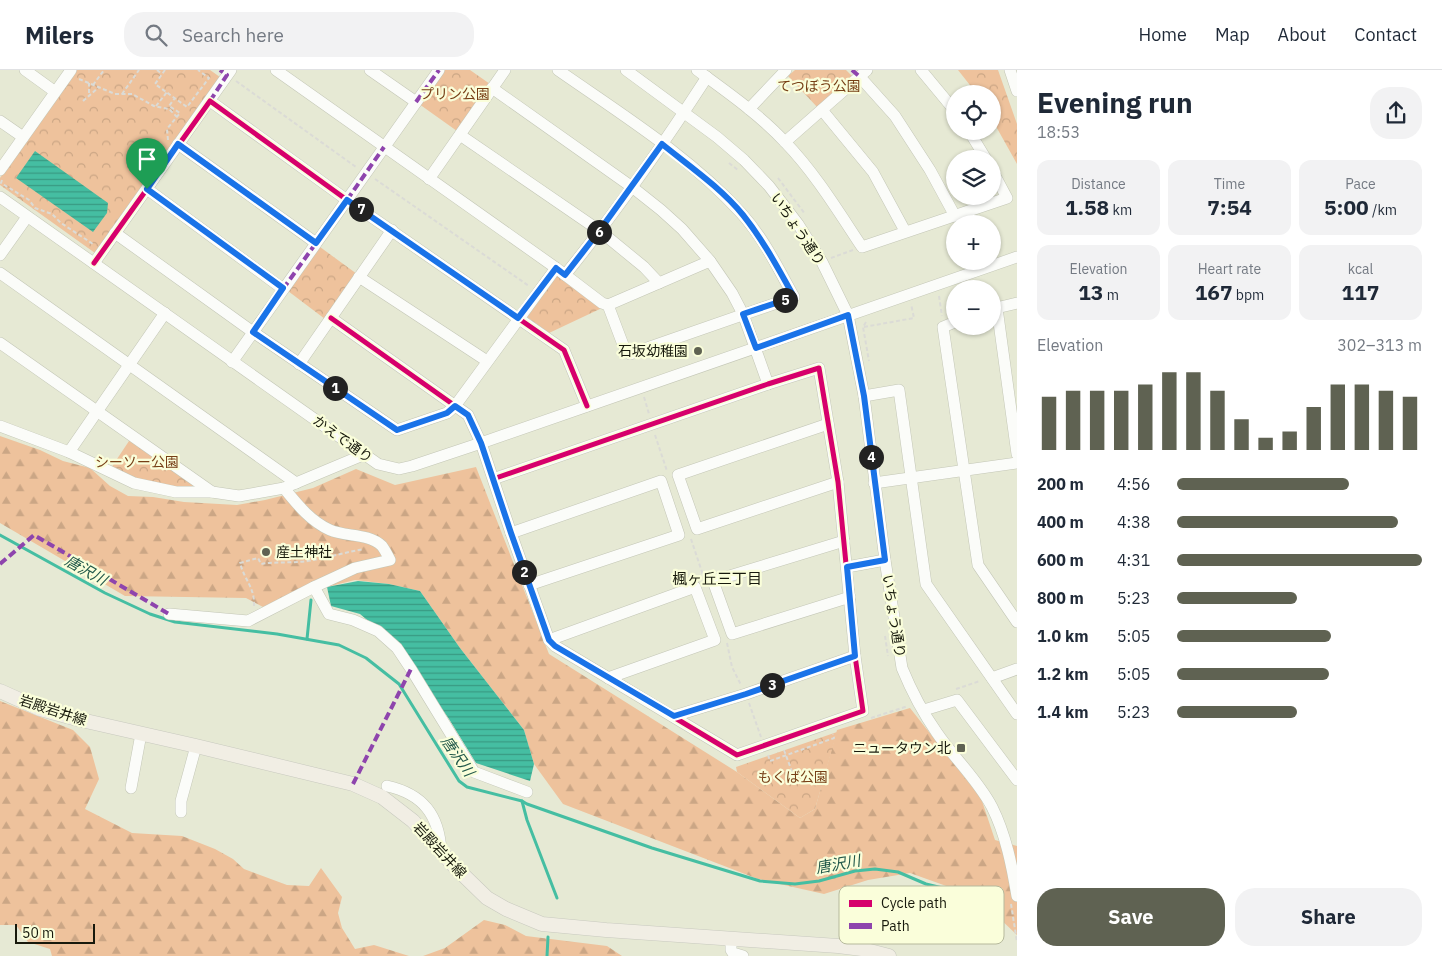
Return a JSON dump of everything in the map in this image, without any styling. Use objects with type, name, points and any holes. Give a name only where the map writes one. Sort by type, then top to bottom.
[{"type":"main road","name":"岩殿岩井線","points":[[0,691],[40,709],[77,720],[196,746],[353,784],[382,797],[413,821],[486,898],[506,909],[542,924],[838,946],[862,949],[889,956]]},
{"type":"street","points":[[25,70],[54,92]]},
{"type":"street","points":[[276,70],[556,268],[602,304],[608,305],[710,261]]},
{"type":"street","points":[[370,70],[416,102]]},
{"type":"street","points":[[232,362],[439,70]]},
{"type":"street","points":[[429,179],[505,70]]},
{"type":"street","points":[[558,70],[662,144],[710,183],[742,214],[767,248],[794,297],[630,354],[625,350],[608,305]]},
{"type":"street","name":"いちょう通り","points":[[626,70],[685,112],[744,160],[769,186],[827,260],[848,315],[858,329],[874,483],[902,668],[936,732],[980,788],[992,807],[1004,837],[1012,866],[1017,896]]},
{"type":"street","points":[[697,70],[748,109],[785,142],[822,188],[862,247],[946,219]]},
{"type":"street","points":[[921,70],[946,101]]},
{"type":"street","points":[[1010,70],[1017,91]]},
{"type":"street","points":[[748,109],[783,71]]},
{"type":"street","points":[[94,263],[147,189],[174,144],[210,101],[226,72]]},
{"type":"street","points":[[2,172],[54,92],[73,73]]},
{"type":"street","points":[[785,142],[864,74],[895,116],[930,170],[954,215]]},
{"type":"street","points":[[565,275],[632,187],[685,112],[707,77]]},
{"type":"street","points":[[492,88],[632,187],[682,229],[710,261],[732,293],[743,314],[768,384]]},
{"type":"street","points":[[210,101],[347,200],[564,350],[587,406]]},
{"type":"street","points":[[822,110],[873,172],[905,231]]},
{"type":"street","points":[[0,121],[23,137]]},
{"type":"street","points":[[460,135],[600,230],[644,267],[659,283]]},
{"type":"street","points":[[174,144],[316,243]]},
{"type":"street","points":[[1001,186],[1008,198],[1001,200]]},
{"type":"street","points":[[147,189],[283,288]]},
{"type":"street","name":"かえで通り","points":[[0,197],[232,362],[310,414],[363,455],[378,464],[399,468],[412,466],[481,443],[1017,257]]},
{"type":"street","points":[[958,215],[987,205]]},
{"type":"street","points":[[0,255],[27,217]]},
{"type":"street","points":[[299,364],[392,230]]},
{"type":"street","points":[[115,233],[253,332],[397,430],[447,413],[455,406],[556,268]]},
{"type":"street","points":[[0,273],[296,483]]},
{"type":"street","points":[[360,277],[487,361]]},
{"type":"street","points":[[1001,307],[1017,303]]},
{"type":"street","points":[[69,452],[164,313]]},
{"type":"street","points":[[331,318],[468,415],[481,443],[493,479],[511,533],[549,640],[555,646],[737,755],[766,749],[863,711],[855,656],[838,482],[819,368],[493,479]]},
{"type":"street","points":[[946,326],[943,327],[978,565],[1017,622]]},
{"type":"street","points":[[999,335],[1017,454]]},
{"type":"street","points":[[0,343],[212,492]]},
{"type":"street","points":[[864,396],[898,390],[926,584],[1017,714]]},
{"type":"street","points":[[828,424],[678,475],[697,530],[838,482]]},
{"type":"street","points":[[0,426],[69,452],[134,483],[176,492],[212,492],[239,496],[284,488],[363,455]]},
{"type":"street","points":[[874,483],[1017,463]]},
{"type":"street","points":[[511,533],[661,481],[679,535],[529,585]]},
{"type":"street","points":[[169,614],[248,621],[355,568],[390,560],[380,545],[360,536],[331,530],[316,522],[284,488]]},
{"type":"street","points":[[844,541],[713,582],[732,634],[850,597]]},
{"type":"street","points":[[847,567],[885,560]]},
{"type":"street","points":[[314,587],[329,614],[353,620],[378,631],[397,648],[474,772],[527,792]]},
{"type":"street","points":[[549,640],[695,587],[715,640],[608,678]]},
{"type":"street","points":[[674,716],[746,694],[855,656]]},
{"type":"street","points":[[992,678],[1017,669]]},
{"type":"street","points":[[924,710],[956,700],[1017,780]]},
{"type":"street","points":[[131,788],[141,734]]},
{"type":"street","points":[[181,812],[181,801],[196,746]]},
{"type":"street","points":[[387,786],[397,788],[412,795],[426,807],[435,820],[440,834],[441,851]]},
{"type":"street","points":[[731,939],[731,950],[733,953],[744,956]]},
{"type":"path","points":[[93,85],[104,70]]},
{"type":"path","points":[[122,94],[139,70]]},
{"type":"path","points":[[157,70],[162,74]]},
{"type":"path","points":[[165,70],[155,84],[187,107],[209,78],[198,70]]},
{"type":"path","points":[[226,72],[366,174],[537,292]]},
{"type":"path","points":[[73,73],[98,88],[115,94],[132,94],[156,106],[169,109],[177,117]]},
{"type":"path","points":[[88,95],[89,83]]},
{"type":"path","points":[[83,101],[98,88]]},
{"type":"path","points":[[156,106],[167,92]]},
{"type":"path","points":[[174,144],[167,137],[167,130],[180,113],[169,106],[175,98]]},
{"type":"path","points":[[725,160],[744,173]]},
{"type":"path","points":[[2,172],[1,184],[29,200],[34,208],[52,214],[61,223],[80,234],[90,243],[94,244],[96,239]]},
{"type":"path","points":[[772,175],[778,178],[804,210],[806,218]]},
{"type":"path","points":[[827,252],[827,260],[862,247]]},
{"type":"path","points":[[938,284],[943,327]]},
{"type":"path","points":[[858,329],[914,318],[908,294]]},
{"type":"path","points":[[911,306],[919,303]]},
{"type":"path","points":[[858,329],[866,322]]},
{"type":"path","points":[[858,329],[870,367]]},
{"type":"path","points":[[641,387],[670,478]]},
{"type":"path","points":[[689,532],[704,576]]},
{"type":"path","points":[[253,618],[254,592],[240,563],[258,558],[261,564],[276,561],[313,560],[347,552],[374,549],[380,545]]},
{"type":"path","points":[[725,636],[732,666],[746,694],[770,761],[785,754],[834,738],[832,732]]},
{"type":"path","points":[[963,687],[992,678]]},
{"type":"path","points":[[897,710],[908,706]]},
{"type":"path","points":[[783,748],[794,776]]},
{"type":"green space","points":[[75,70],[210,70],[220,77],[95,253],[0,185],[0,178]]},
{"type":"green space","name":"プリン公園","points":[[443,70],[470,70],[490,84],[457,131],[419,104]]},
{"type":"green space","name":"てつぼう公園","points":[[795,70],[846,70],[853,77],[818,108],[788,76]]},
{"type":"green space","points":[[958,70],[998,70],[1017,124],[1017,164],[1001,135],[1001,85],[970,85]]},
{"type":"green space","points":[[320,247],[357,274],[325,319],[288,291]]},
{"type":"green space","points":[[556,275],[602,308],[549,333],[527,317]]},
{"type":"green space","points":[[0,436],[40,450],[63,461],[90,468],[110,486],[128,496],[153,497],[184,502],[237,505],[265,500],[313,488],[356,469],[395,485],[476,467],[549,654],[737,772],[800,818],[815,809],[837,730],[910,708],[981,798],[995,840],[1017,846],[1017,935],[1004,923],[1004,886],[946,886],[910,873],[868,880],[849,886],[839,886],[839,889],[824,894],[758,879],[563,804],[534,764],[524,730],[460,648],[420,591],[389,584],[355,580],[263,607],[246,598],[125,596],[0,523]]},
{"type":"green space","name":"シーソー公園","points":[[131,438],[198,486],[176,489],[135,479],[111,468]]},
{"type":"green space","points":[[0,701],[73,730],[90,747],[99,779],[85,809],[132,833],[182,836],[215,849],[233,859],[244,869],[287,885],[309,886],[321,868],[342,897],[338,913],[342,928],[355,949],[374,945],[409,956],[52,956],[50,949],[28,942],[16,925],[0,925]]},
{"type":"green space","name":"もくば公園","points":[[837,732],[815,809],[800,818],[737,772],[736,767]]},
{"type":"green space","points":[[484,920],[505,925],[526,936],[607,946],[622,956],[423,956],[445,948]]},
{"type":"water","points":[[35,151],[108,203],[107,213],[93,232],[16,178]]},
{"type":"water","points":[[358,581],[389,584],[420,591],[460,648],[524,730],[534,764],[530,781],[476,763],[449,719],[397,645],[360,614],[331,606],[327,587]]},
{"type":"waterway","name":"唐沢川","points":[[0,535],[105,593],[150,614],[175,622],[277,634],[339,645],[366,658],[399,684],[459,781],[467,787],[522,801],[652,848],[760,881],[795,884],[819,881],[855,871],[875,869],[898,872],[934,886]]},
{"type":"waterway","points":[[307,639],[311,600]]},
{"type":"waterway","points":[[522,801],[527,820],[557,898]]},
{"type":"waterway","points":[[547,956],[548,937]]},
{"type":"marked path","points":[[210,101],[227,75],[220,70]]},
{"type":"marked path","points":[[416,102],[439,70]]},
{"type":"marked path","points":[[852,70],[860,77]]},
{"type":"marked path","points":[[347,200],[384,147]]},
{"type":"marked path","points":[[283,289],[316,243]]},
{"type":"marked path","points":[[518,318],[556,268]]},
{"type":"marked path","points":[[0,564],[34,535],[169,614]]},
{"type":"marked path","points":[[353,784],[411,669]]},
{"type":"cycle path","points":[[94,263],[210,101],[347,200],[564,350],[587,406]]},
{"type":"cycle path","points":[[331,318],[468,415],[481,443],[511,533],[549,640],[555,646],[737,755],[863,711],[855,656],[838,482],[819,368],[768,384],[493,479]]},
{"type":"place","name":"石坂幼稚園","points":[[698,351]]},
{"type":"place","name":"産土神社","points":[[266,552]]},
{"type":"place","name":"ニュータウン北","points":[[961,748]]},
{"type":"district","name":"楓ヶ丘三丁目","points":[[717,578]]},
{"type":"route","points":[[178,144],[316,243],[347,200],[518,318],[556,268],[565,275],[662,144],[710,183],[742,214],[767,248],[794,297],[743,314],[756,348],[848,315],[864,396],[885,560],[847,567],[855,656],[746,694],[674,716],[555,646],[549,640],[481,443],[468,415],[455,406],[447,413],[397,430],[253,332],[283,288],[147,189],[178,144]]}]
